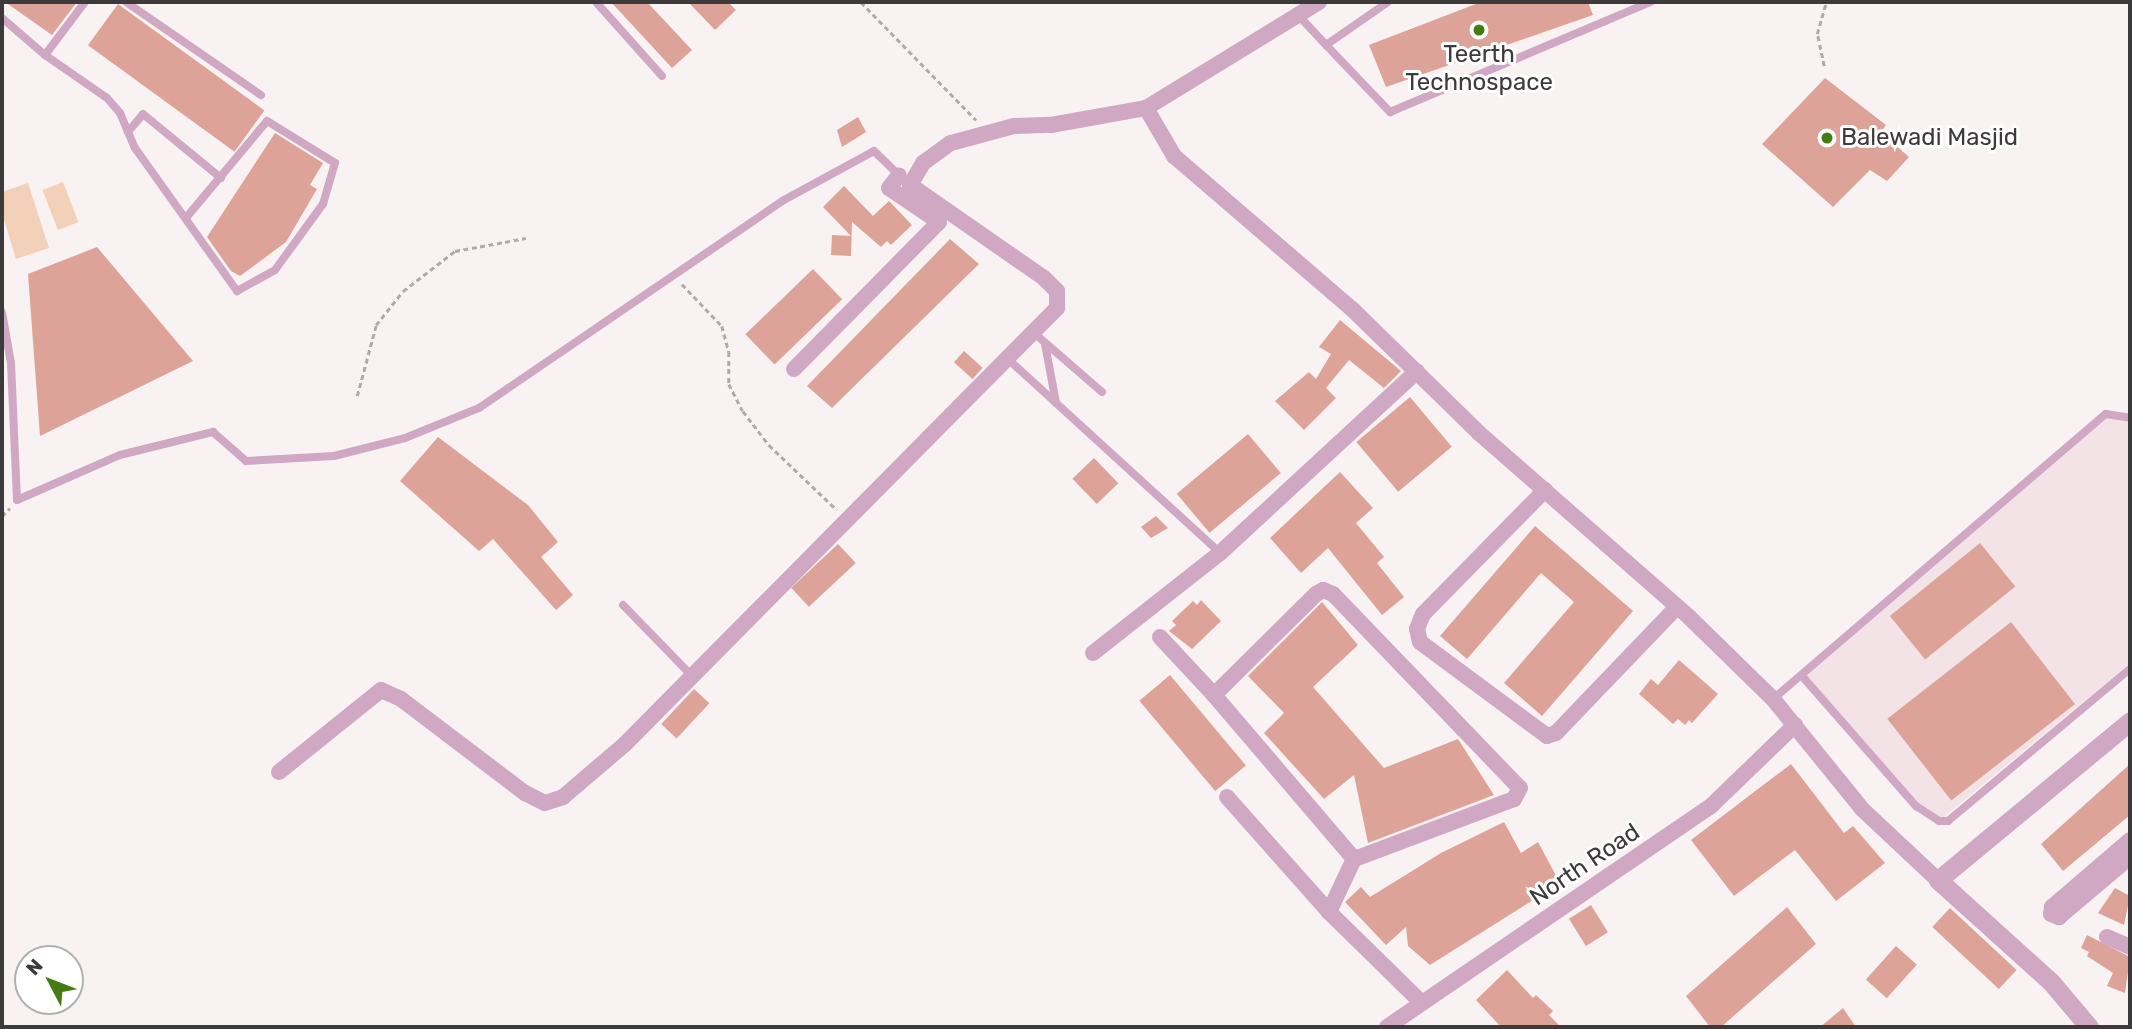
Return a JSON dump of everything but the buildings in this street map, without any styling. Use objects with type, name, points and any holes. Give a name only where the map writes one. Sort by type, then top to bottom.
[{"type":"street","points":[[793,369],[939,222],[889,188],[905,180],[951,143],[988,133],[1146,108],[1319,2]]},
{"type":"street","points":[[1146,108],[1174,156],[1417,371],[1479,433],[1677,607],[1773,699],[1862,808],[2052,982],[2089,1027]]},
{"type":"street","points":[[279,772],[381,690],[401,699],[524,793],[545,803],[563,797],[584,780],[1009,360],[1040,338],[1057,308],[1057,291],[905,180]]},
{"type":"street","points":[[1093,653],[1220,553],[1417,371]]},
{"type":"street","points":[[1545,490],[1423,614],[1417,629],[1420,642],[1547,736],[1556,733],[1677,607]]},
{"type":"street","points":[[1214,695],[1323,590],[1333,594],[1521,788],[1514,799],[1354,859],[1329,912]]},
{"type":"street","points":[[1160,637],[1214,695],[1354,859]]},
{"type":"street","points":[[1938,880],[2130,721]]},
{"type":"street","name":"North Road","points":[[1387,1027],[1711,806],[1795,725]]},
{"type":"street","points":[[1227,797],[1329,912],[1422,1003]]},
{"type":"street","points":[[2130,840],[2052,907],[2051,914],[2059,917],[2130,858]]},
{"type":"street","points":[[2107,937],[2130,947]]},
{"type":"lane","points":[[45,55],[85,2]]},
{"type":"lane","points":[[126,2],[261,95]]},
{"type":"lane","points":[[596,2],[662,76]]},
{"type":"lane","points":[[1326,44],[1388,2]]},
{"type":"lane","points":[[1299,16],[1390,112],[1651,2]]},
{"type":"lane","points":[[2,18],[45,55],[107,98],[128,132],[186,218],[237,291],[275,270],[323,204],[335,163],[267,121],[186,218]]},
{"type":"lane","points":[[128,132],[143,114],[221,178]]},
{"type":"lane","points":[[2,312],[10,363],[18,500],[120,455],[213,432],[246,461],[278,462],[334,456],[405,438],[479,408],[784,200],[874,150],[905,180]]},
{"type":"lane","points":[[1040,338],[1102,392]]},
{"type":"lane","points":[[1040,338],[1056,404]]},
{"type":"lane","points":[[1009,360],[1220,553]]},
{"type":"lane","points":[[1773,699],[2106,414],[2130,418]]},
{"type":"lane","points":[[623,605],[692,676]]},
{"type":"lane","points":[[1802,676],[1916,806],[1928,816],[1948,821],[2130,669]]},
{"type":"path","points":[[861,2],[988,133]]},
{"type":"path","points":[[1824,66],[1817,34],[1826,2]]},
{"type":"path","points":[[357,396],[376,325],[403,291],[455,251],[526,238]]},
{"type":"path","points":[[672,274],[722,326],[729,352],[729,384],[743,411],[769,445],[847,519]]},
{"type":"shaded area","points":[[63,182],[78,222],[58,230],[42,190]]},
{"type":"shaded area","points":[[28,183],[49,248],[16,259],[2,213],[2,192]]},
{"type":"shaded area","points":[[2112,413],[2130,419],[2130,663],[1939,821],[1916,806],[1802,676]]},
{"type":"place","name":"Teerth Technospace","points":[[1479,30]]},
{"type":"place","name":"Balewadi Masjid","points":[[1827,138]]}]
